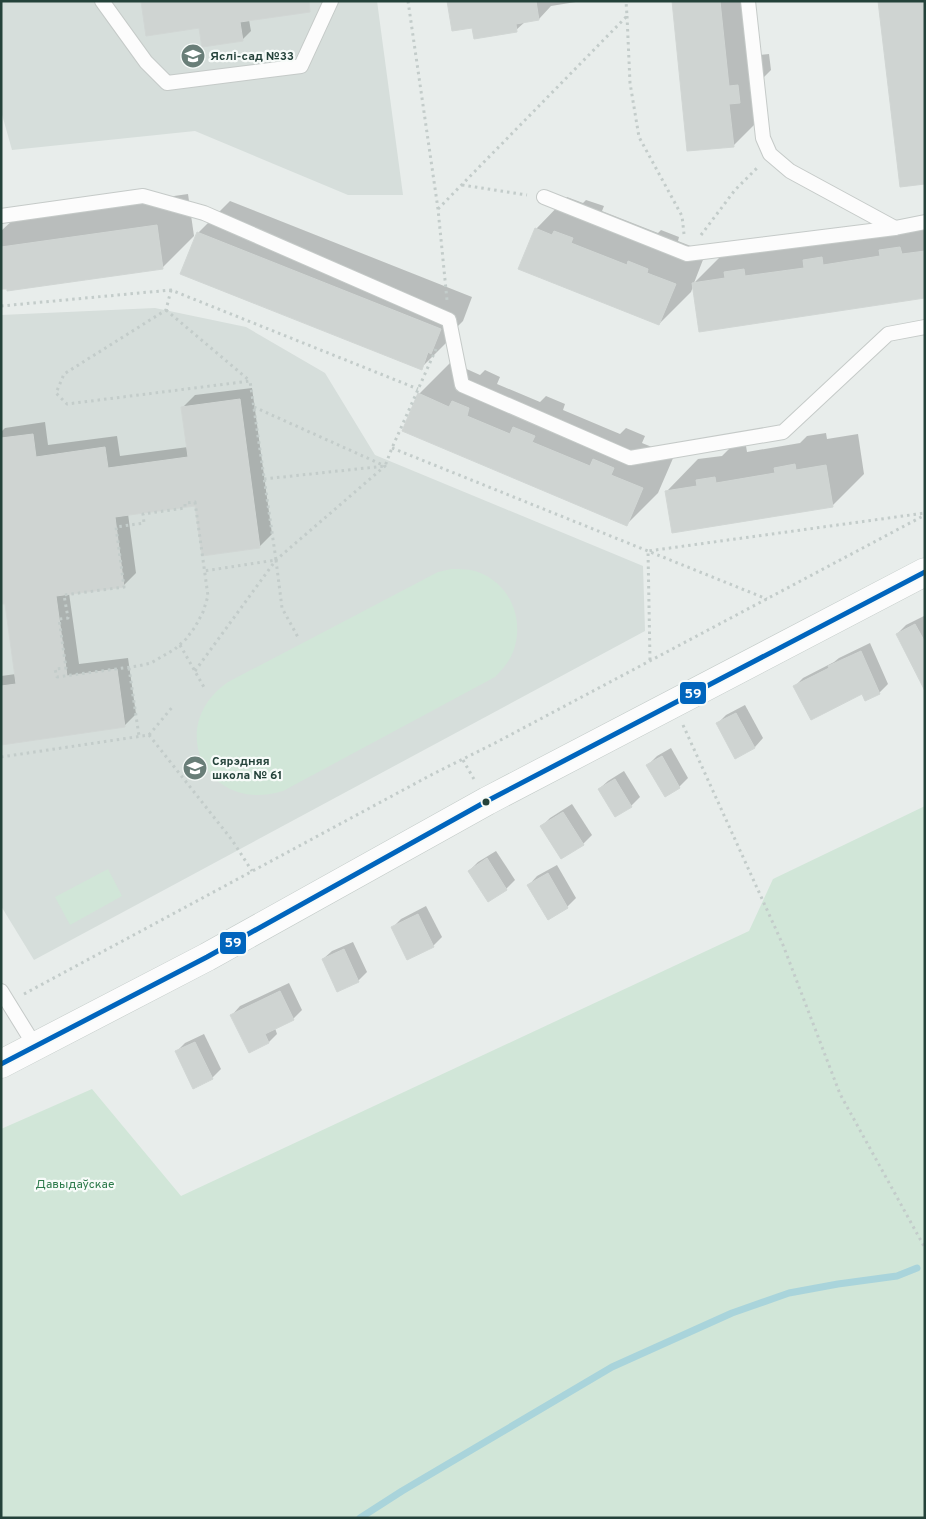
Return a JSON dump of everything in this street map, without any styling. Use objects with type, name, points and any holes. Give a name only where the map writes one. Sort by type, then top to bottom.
[{"type":"main road","points":[[1,1064],[207,957],[487,801],[925,572]]},
{"type":"lane","points":[[102,1],[146,62],[166,84],[301,66],[331,1]]},
{"type":"lane","points":[[748,1],[763,138],[770,154],[790,171],[895,228]]},
{"type":"lane","points":[[1,216],[143,196],[204,213],[449,320],[462,385],[630,458],[783,432],[888,334],[925,328]]},
{"type":"lane","points":[[544,197],[687,254],[895,228],[925,222]]},
{"type":"lane","points":[[4,997],[35,1046]]},
{"type":"path","points":[[195,671],[276,560],[385,466],[449,320],[438,209],[408,1]]},
{"type":"path","points":[[626,1],[630,83],[639,137],[682,216],[687,254]]},
{"type":"path","points":[[438,209],[627,16]]},
{"type":"path","points":[[687,254],[735,190],[770,154]]},
{"type":"path","points":[[461,185],[544,197]]},
{"type":"path","points":[[1,306],[171,290],[418,389]]},
{"type":"path","points":[[171,290],[166,310],[64,374],[56,393],[67,404],[250,381]]},
{"type":"path","points":[[166,310],[250,381],[282,608],[299,639]]},
{"type":"path","points":[[254,406],[385,466]]},
{"type":"path","points":[[392,448],[767,598]]},
{"type":"path","points":[[264,479],[385,466]]},
{"type":"path","points":[[195,502],[204,572],[208,596],[203,612],[180,645],[151,662],[128,668],[56,677],[56,669],[66,668],[59,619],[68,618],[64,595],[124,587],[116,527],[144,522],[143,514],[185,508],[185,504],[195,502]]},
{"type":"path","points":[[648,551],[925,514]]},
{"type":"path","points":[[4,997],[252,871],[925,514]]},
{"type":"path","points":[[648,551],[650,660]]},
{"type":"path","points":[[204,572],[276,560]]},
{"type":"path","points":[[180,645],[205,689]]},
{"type":"path","points":[[128,668],[139,736]]},
{"type":"path","points":[[673,704],[782,945],[840,1094],[925,1248]]},
{"type":"path","points":[[1,757],[150,735],[174,705]]},
{"type":"path","points":[[150,735],[232,840],[252,871]]},
{"type":"shaded area","name":"Яслі-сад №33","points":[[1,1],[377,1],[403,195],[348,195],[195,131],[12,150],[1,111]]},
{"type":"shaded area","name":"Сярэдняя школа № 61","points":[[155,308],[246,327],[325,373],[375,455],[643,566],[645,631],[34,960],[1,906],[1,315]]},
{"type":"green space","points":[[451,569],[472,570],[489,578],[507,594],[512,605],[516,616],[516,640],[513,652],[503,669],[495,677],[283,791],[256,795],[234,790],[216,779],[203,762],[197,743],[199,721],[209,701],[228,682],[438,572]]},
{"type":"green space","name":"Давыдаўскае","points":[[925,806],[925,1518],[1,1518],[1,1129],[92,1089],[181,1196],[749,931],[773,879]]},
{"type":"green space","points":[[108,869],[122,896],[70,925],[55,897]]},
{"type":"building","name":"Яслі-сад №33","points":[[141,1],[309,1],[310,12],[240,22],[243,41],[202,47],[199,28],[146,36]]},
{"type":"building","points":[[447,1],[536,1],[539,20],[516,24],[517,32],[474,39],[472,28],[452,31]]},
{"type":"building","points":[[672,1],[720,1],[729,86],[738,85],[740,103],[729,104],[734,147],[687,151]]},
{"type":"building","points":[[878,1],[925,1],[925,184],[900,187]]},
{"type":"building","points":[[157,225],[163,269],[7,291],[7,289],[1,289],[1,247]]},
{"type":"building","points":[[535,228],[552,235],[554,231],[573,238],[571,243],[627,265],[628,261],[648,269],[647,273],[676,284],[659,325],[518,269]]},
{"type":"building","points":[[197,232],[441,329],[431,354],[428,352],[422,370],[180,274]]},
{"type":"building","points":[[900,247],[902,254],[925,251],[925,298],[699,332],[692,283],[725,278],[724,272],[744,269],[745,276],[804,268],[803,260],[822,257],[823,265],[880,256],[879,250]]},
{"type":"building","points":[[418,393],[449,407],[452,401],[469,408],[467,416],[510,434],[513,427],[535,436],[532,442],[590,466],[593,459],[614,468],[611,475],[643,488],[627,526],[402,431]]},
{"type":"building","points":[[240,399],[260,548],[202,556],[195,506],[115,517],[124,587],[56,596],[67,676],[117,669],[125,727],[1,745],[1,686],[16,684],[5,604],[1,604],[1,438],[33,434],[36,457],[105,447],[108,468],[188,457],[181,407]]},
{"type":"building","points":[[795,464],[796,470],[826,465],[833,507],[672,533],[665,491],[697,486],[696,480],[715,477],[716,483],[775,473],[774,468]]},
{"type":"building","points":[[915,624],[925,642],[925,691],[896,634]]},
{"type":"building","points":[[861,651],[880,694],[865,701],[862,694],[811,720],[793,686],[829,668],[828,666]]},
{"type":"building","points":[[736,713],[755,748],[735,759],[716,723]]},
{"type":"building","points":[[662,756],[680,788],[665,797],[646,765]]},
{"type":"building","points":[[615,779],[632,807],[615,817],[598,789]]},
{"type":"building","points":[[563,812],[584,845],[561,859],[540,826]]},
{"type":"building","points":[[487,858],[507,890],[488,902],[468,871]]},
{"type":"building","points":[[548,873],[568,908],[548,920],[527,885]]},
{"type":"building","points":[[418,914],[434,947],[407,960],[391,927]]},
{"type":"building","points":[[344,949],[359,982],[337,992],[322,959]]},
{"type":"building","points":[[280,991],[294,1020],[265,1034],[269,1043],[249,1053],[230,1015]]},
{"type":"building","points":[[195,1042],[213,1079],[193,1089],[175,1051]]},
{"type":"waterway","points":[[360,1518],[402,1491],[612,1367],[732,1313],[789,1293],[897,1276],[917,1268]]},
{"type":"transit line","name":"59","points":[[1,1064],[207,957],[487,801],[925,572]]},
{"type":"place","name":"Яслі-сад №33","points":[[193,56]]},
{"type":"place","name":"Сярэдняя школа № 61","points":[[195,768]]}]
